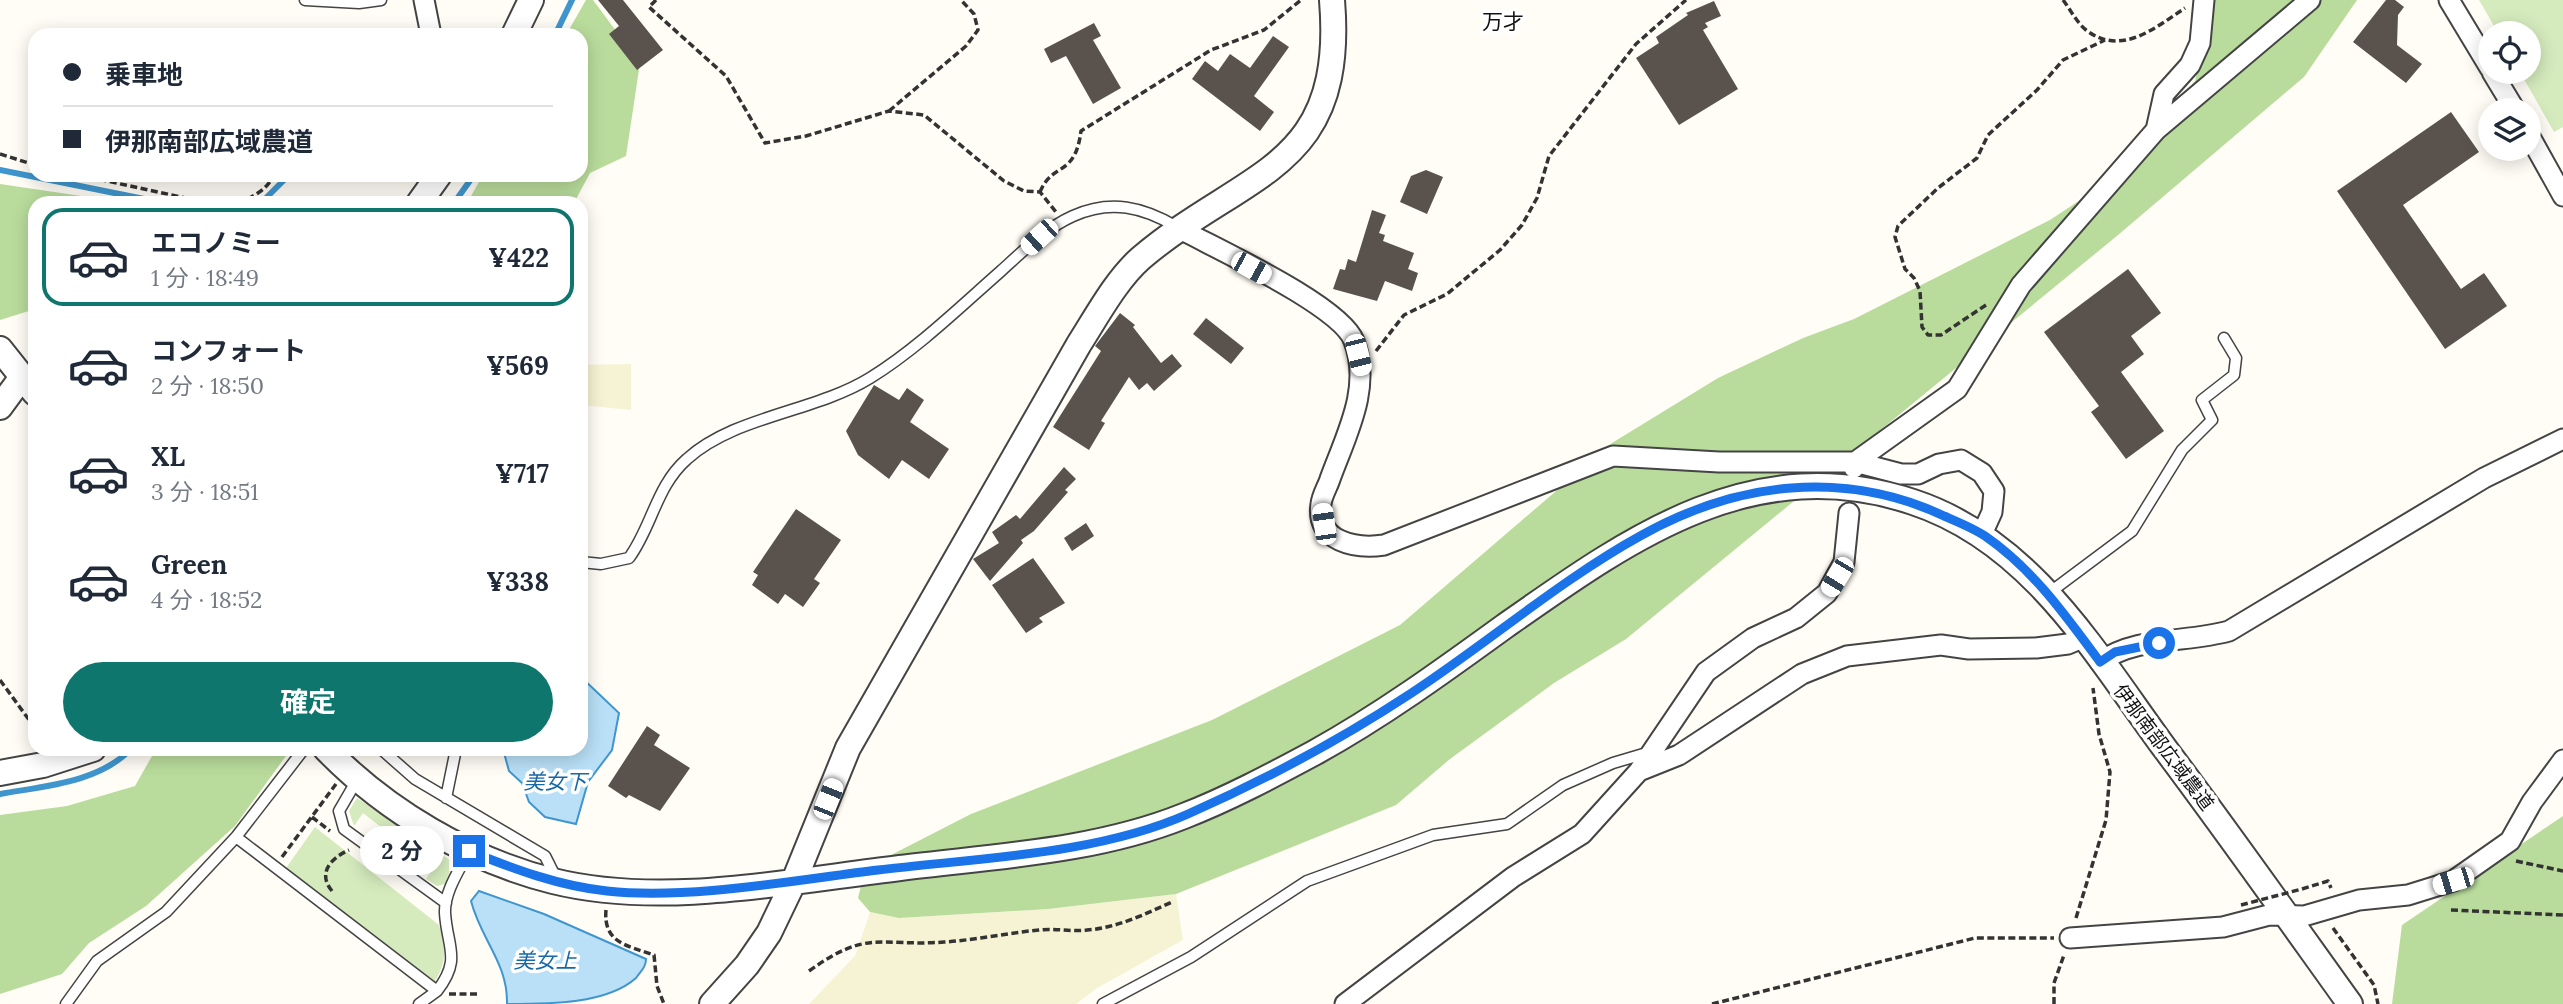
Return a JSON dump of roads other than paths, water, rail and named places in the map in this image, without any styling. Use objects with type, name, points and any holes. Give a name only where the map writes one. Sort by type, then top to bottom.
[{"type":"street","points":[[424,0],[430,28]]},
{"type":"street","points":[[517,28],[531,0]]},
{"type":"street","points":[[712,1004],[747,965],[769,933],[794,881],[848,748],[1079,344],[1140,259],[1265,176],[1292,150],[1312,124],[1326,96],[1334,58],[1332,0]]},
{"type":"street","points":[[1854,468],[1957,389],[2021,285],[2156,130],[2310,0]]},
{"type":"street","points":[[2449,0],[2478,48]]},
{"type":"street","points":[[2156,130],[2164,94],[2190,65],[2200,43],[2195,4]]},
{"type":"street","points":[[2541,157],[2563,196]]},
{"type":"street","points":[[1182,230],[1342,320],[1354,339],[1362,370],[1356,407],[1321,504],[1324,524],[1331,536],[1350,546],[1384,545],[1613,456],[1854,468],[1901,474],[1919,474],[1939,464],[1961,460],[1982,473],[1994,491],[1992,512],[1982,534]]},
{"type":"street","points":[[0,349],[28,385],[0,407]]},
{"type":"street","points":[[2100,662],[2115,652],[2137,645],[2204,638],[2229,631],[2483,478],[2563,439]]},
{"type":"street","name":"伊那南部広域農道","points":[[332,756],[349,779],[469,851],[557,882],[609,891],[674,891],[794,881],[1020,855],[1101,841],[1184,816],[1314,753],[1412,693],[1641,535],[1693,510],[1740,495],[1802,486],[1868,491],[1915,502],[1982,534],[2049,593],[2100,662],[2303,915],[2344,995]]},
{"type":"street","points":[[1345,1004],[1513,877],[1582,834],[1639,771],[1706,672],[1753,638],[1796,618],[1827,593],[1844,562],[1849,513]]},
{"type":"street","points":[[1639,771],[1679,755],[1802,674],[1847,656],[1941,645],[1969,649],[2036,648],[2068,644],[2082,638]]},
{"type":"street","points":[[0,773],[43,765],[71,756]]},
{"type":"street","points":[[2070,938],[2198,930],[2269,915],[2303,915],[2359,900],[2408,895],[2453,881],[2510,841],[2532,802],[2563,760]]},
{"type":"lane","points":[[305,0],[359,3],[381,0]]},
{"type":"lane","points":[[588,563],[601,564],[629,558],[639,545],[664,484],[687,458],[736,430],[843,394],[874,376],[930,332],[1039,237],[1064,221],[1092,209],[1121,205],[1151,212],[1182,230]]},
{"type":"lane","points":[[2049,593],[2132,531],[2182,450],[2211,420],[2202,400],[2234,375],[2236,358],[2224,338]]},
{"type":"lane","points":[[1103,1004],[1191,957],[1307,880],[1433,835],[1507,824],[1563,785],[1613,763],[1651,752]]},
{"type":"lane","points":[[66,1004],[97,961],[166,912],[236,838],[299,756]]},
{"type":"lane","points":[[390,756],[415,779],[446,799],[545,856],[557,882]]},
{"type":"lane","points":[[446,799],[455,756]]},
{"type":"lane","points":[[349,779],[339,811],[344,830],[446,903]]},
{"type":"lane","points":[[236,838],[437,991]]},
{"type":"lane","points":[[419,1004],[437,991],[446,979],[452,962],[446,903],[469,851]]},
{"type":"water","name":"美女下","points":[[588,684],[619,713],[612,750],[588,782],[576,824],[545,817],[529,802],[522,783],[509,771],[505,756],[588,756]]},
{"type":"water","name":"美女上","points":[[479,891],[544,914],[646,959],[644,967],[636,978],[624,987],[594,998],[559,1003],[507,1004],[499,964],[471,901]]},
{"type":"waterway","points":[[558,28],[572,0]]},
{"type":"waterway","points":[[0,170],[28,176]]},
{"type":"waterway","points":[[60,182],[129,196]]},
{"type":"waterway","points":[[268,196],[282,182]]},
{"type":"waterway","points":[[459,196],[469,182]]},
{"type":"waterway","points":[[0,794],[87,776],[123,756]]},
{"type":"district","name":"万才","points":[[1503,22]]}]
